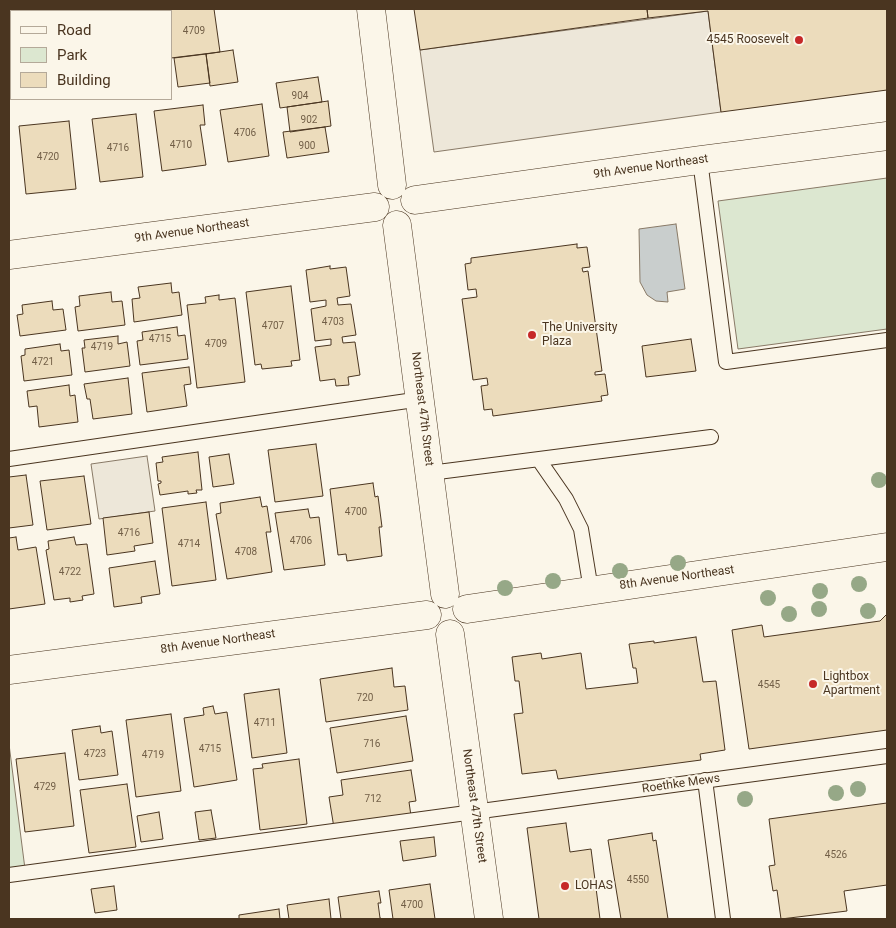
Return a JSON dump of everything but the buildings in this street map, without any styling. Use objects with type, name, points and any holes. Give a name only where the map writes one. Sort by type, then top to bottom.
[{"type":"street","points":[[371,9],[392,185]]},
{"type":"street","name":"9th Avenue Northeast","points":[[414,200],[887,136]]},
{"type":"street","points":[[392,185],[408,189],[413,194],[414,200],[416,207],[410,218],[397,225],[386,223],[381,219],[375,207],[375,200],[382,188],[392,185]]},
{"type":"street","name":"9th Avenue Northeast","points":[[9,255],[375,207]]},
{"type":"street","name":"Northeast 47th Street","points":[[397,225],[430,473],[456,601]]},
{"type":"street","name":"8th Avenue Northeast","points":[[456,601],[591,590],[887,547]]},
{"type":"street","points":[[433,600],[456,601],[467,614],[464,626],[450,634],[440,633],[435,630],[430,625],[429,605],[433,600]]},
{"type":"street","name":"8th Avenue Northeast","points":[[9,670],[428,615]]},
{"type":"street","name":"Northeast 47th Street","points":[[450,634],[489,919]]},
{"type":"lane","points":[[700,160],[726,362],[887,340]]},
{"type":"lane","points":[[9,459],[421,399]]},
{"type":"lane","points":[[430,473],[711,436]]},
{"type":"lane","points":[[539,460],[566,499],[581,529],[591,590]]},
{"type":"lane","name":"Roethke Mews","points":[[9,875],[887,756]]},
{"type":"lane","points":[[705,780],[723,919]]},
{"type":"green space","points":[[887,178],[887,329],[738,349],[718,201]]},
{"type":"green space","points":[[9,744],[25,869],[9,871]]},
{"type":"shaded area","points":[[31,9],[138,9],[138,10]]},
{"type":"shaded area","points":[[708,11],[721,112],[434,152],[420,50]]},
{"type":"shaded area","points":[[676,224],[685,289],[667,292],[668,302],[656,301],[647,295],[640,282],[639,229]]},
{"type":"shaded area","points":[[147,456],[155,511],[99,519],[91,464]]},
{"type":"place","name":"4545 Roosevelt","points":[[799,40]]},
{"type":"place","name":"The University Plaza","points":[[532,335]]},
{"type":"place","name":"Lightbox Apartment","points":[[813,684]]},
{"type":"place","name":"LOHAS","points":[[565,886]]}]
